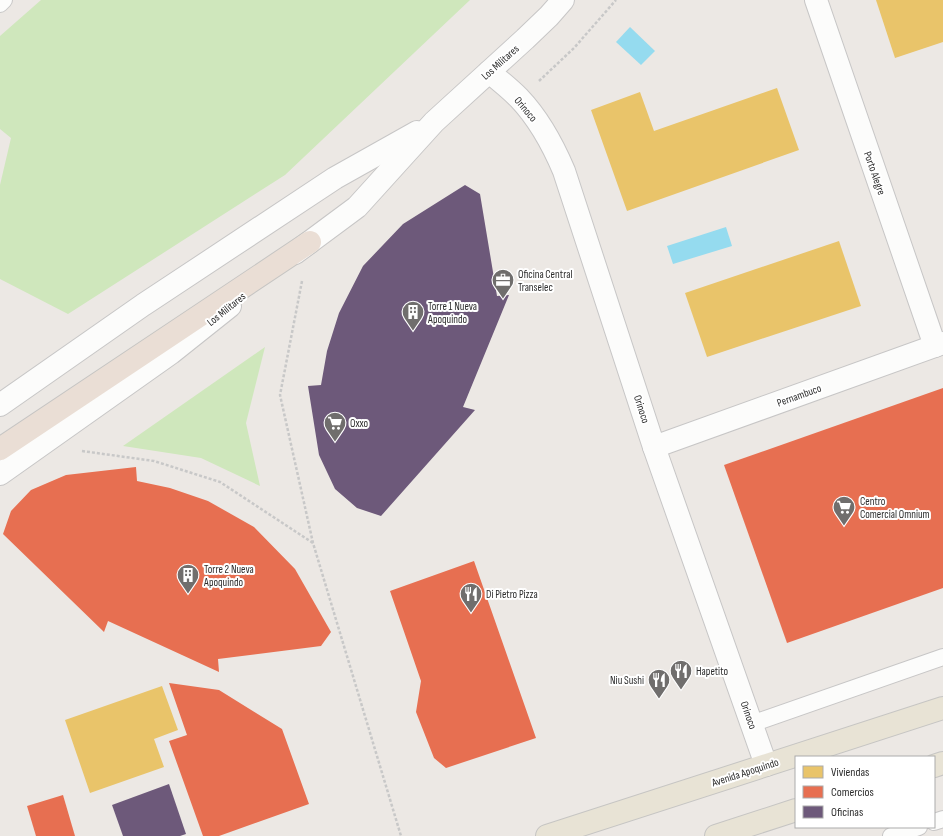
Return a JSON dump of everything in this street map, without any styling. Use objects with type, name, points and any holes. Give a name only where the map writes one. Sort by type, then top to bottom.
[{"type":"highway","points":[[0,449],[310,242]]},
{"type":"main road","name":"Avenida Apoquindo","points":[[547,836],[943,708]]},
{"type":"main road","points":[[716,836],[795,810]]},
{"type":"street","name":"Los Militares","points":[[0,474],[171,353],[310,242],[357,207],[434,122],[549,16],[563,0]]},
{"type":"street","name":"Porto Alegre","points":[[816,0],[939,344]]},
{"type":"street","name":"Orinoco","points":[[489,72],[519,99],[538,121],[553,145],[564,171],[654,446],[766,765]]},
{"type":"street","name":"Los Militares","points":[[0,405],[143,305],[334,178],[434,122]]},
{"type":"street","name":"Pernambuco","points":[[654,446],[939,344]]},
{"type":"lane","points":[[0,4],[4,0]]},
{"type":"lane","points":[[751,724],[943,657]]},
{"type":"lane","points":[[891,836],[916,828]]},
{"type":"path","points":[[519,99],[574,48],[616,0]]},
{"type":"path","points":[[310,242],[280,395],[313,543],[401,836]]},
{"type":"path","points":[[41,445],[154,461],[220,482],[313,543]]},
{"type":"green space","points":[[41,0],[470,0],[285,175],[68,314],[0,279],[0,185],[11,138],[0,129],[0,36]]},
{"type":"green space","points":[[265,347],[246,423],[260,486],[201,458],[123,446]]},
{"type":"water","points":[[630,27],[655,51],[641,65],[616,42]]},
{"type":"water","points":[[726,227],[732,246],[673,264],[667,246]]},
{"type":"building: Viviendas","points":[[876,0],[943,0],[943,42],[895,58]]},
{"type":"building: Viviendas","points":[[777,88],[799,150],[627,211],[591,110],[640,92],[654,131]]},
{"type":"building: Viviendas","points":[[839,241],[861,306],[707,357],[685,293]]},
{"type":"building: Viviendas","points":[[162,686],[178,730],[154,739],[164,767],[90,793],[65,720]]},
{"type":"building: Comercios","name":"Centro Comercial Omnium","points":[[943,388],[943,588],[787,643],[724,465]]},
{"type":"building: Comercios","name":"Torre 2 Nueva Apoquindo","points":[[136,467],[137,481],[170,488],[208,501],[254,527],[295,569],[331,632],[321,646],[218,659],[219,672],[108,621],[104,632],[3,534],[11,511],[31,490],[66,475]]},
{"type":"building: Comercios","points":[[474,561],[536,738],[446,768],[434,758],[416,712],[421,681],[390,591]]},
{"type":"building: Comercios","points":[[169,683],[219,690],[282,729],[309,804],[219,836],[203,836],[169,741],[187,735]]},
{"type":"building: Comercios","points":[[63,795],[75,836],[36,836],[27,806]]},
{"type":"building: Oficinas","name":"Torre 1 Nueva Apoquindo","points":[[465,185],[480,194],[497,296],[509,295],[463,407],[475,410],[381,516],[357,508],[335,489],[319,455],[308,386],[321,385],[327,351],[339,313],[363,266],[403,224]]},
{"type":"building: Oficinas","points":[[169,784],[186,834],[180,836],[123,836],[112,805]]},
{"type":"place","name":"Oficina Central Transelec","points":[[503,300]]},
{"type":"place","name":"Torre 1 Nueva Apoquindo","points":[[413,332]]},
{"type":"place","name":"Oxxo","points":[[335,442]]},
{"type":"place","name":"Centro Comercial Omnium","points":[[844,526]]},
{"type":"place","name":"Torre 2 Nueva Apoquindo","points":[[188,594]]},
{"type":"place","name":"Di Pietro Pizza","points":[[471,614]]},
{"type":"place","name":"Hapetito","points":[[681,690]]},
{"type":"place","name":"Niu Sushi","points":[[659,700]]}]
